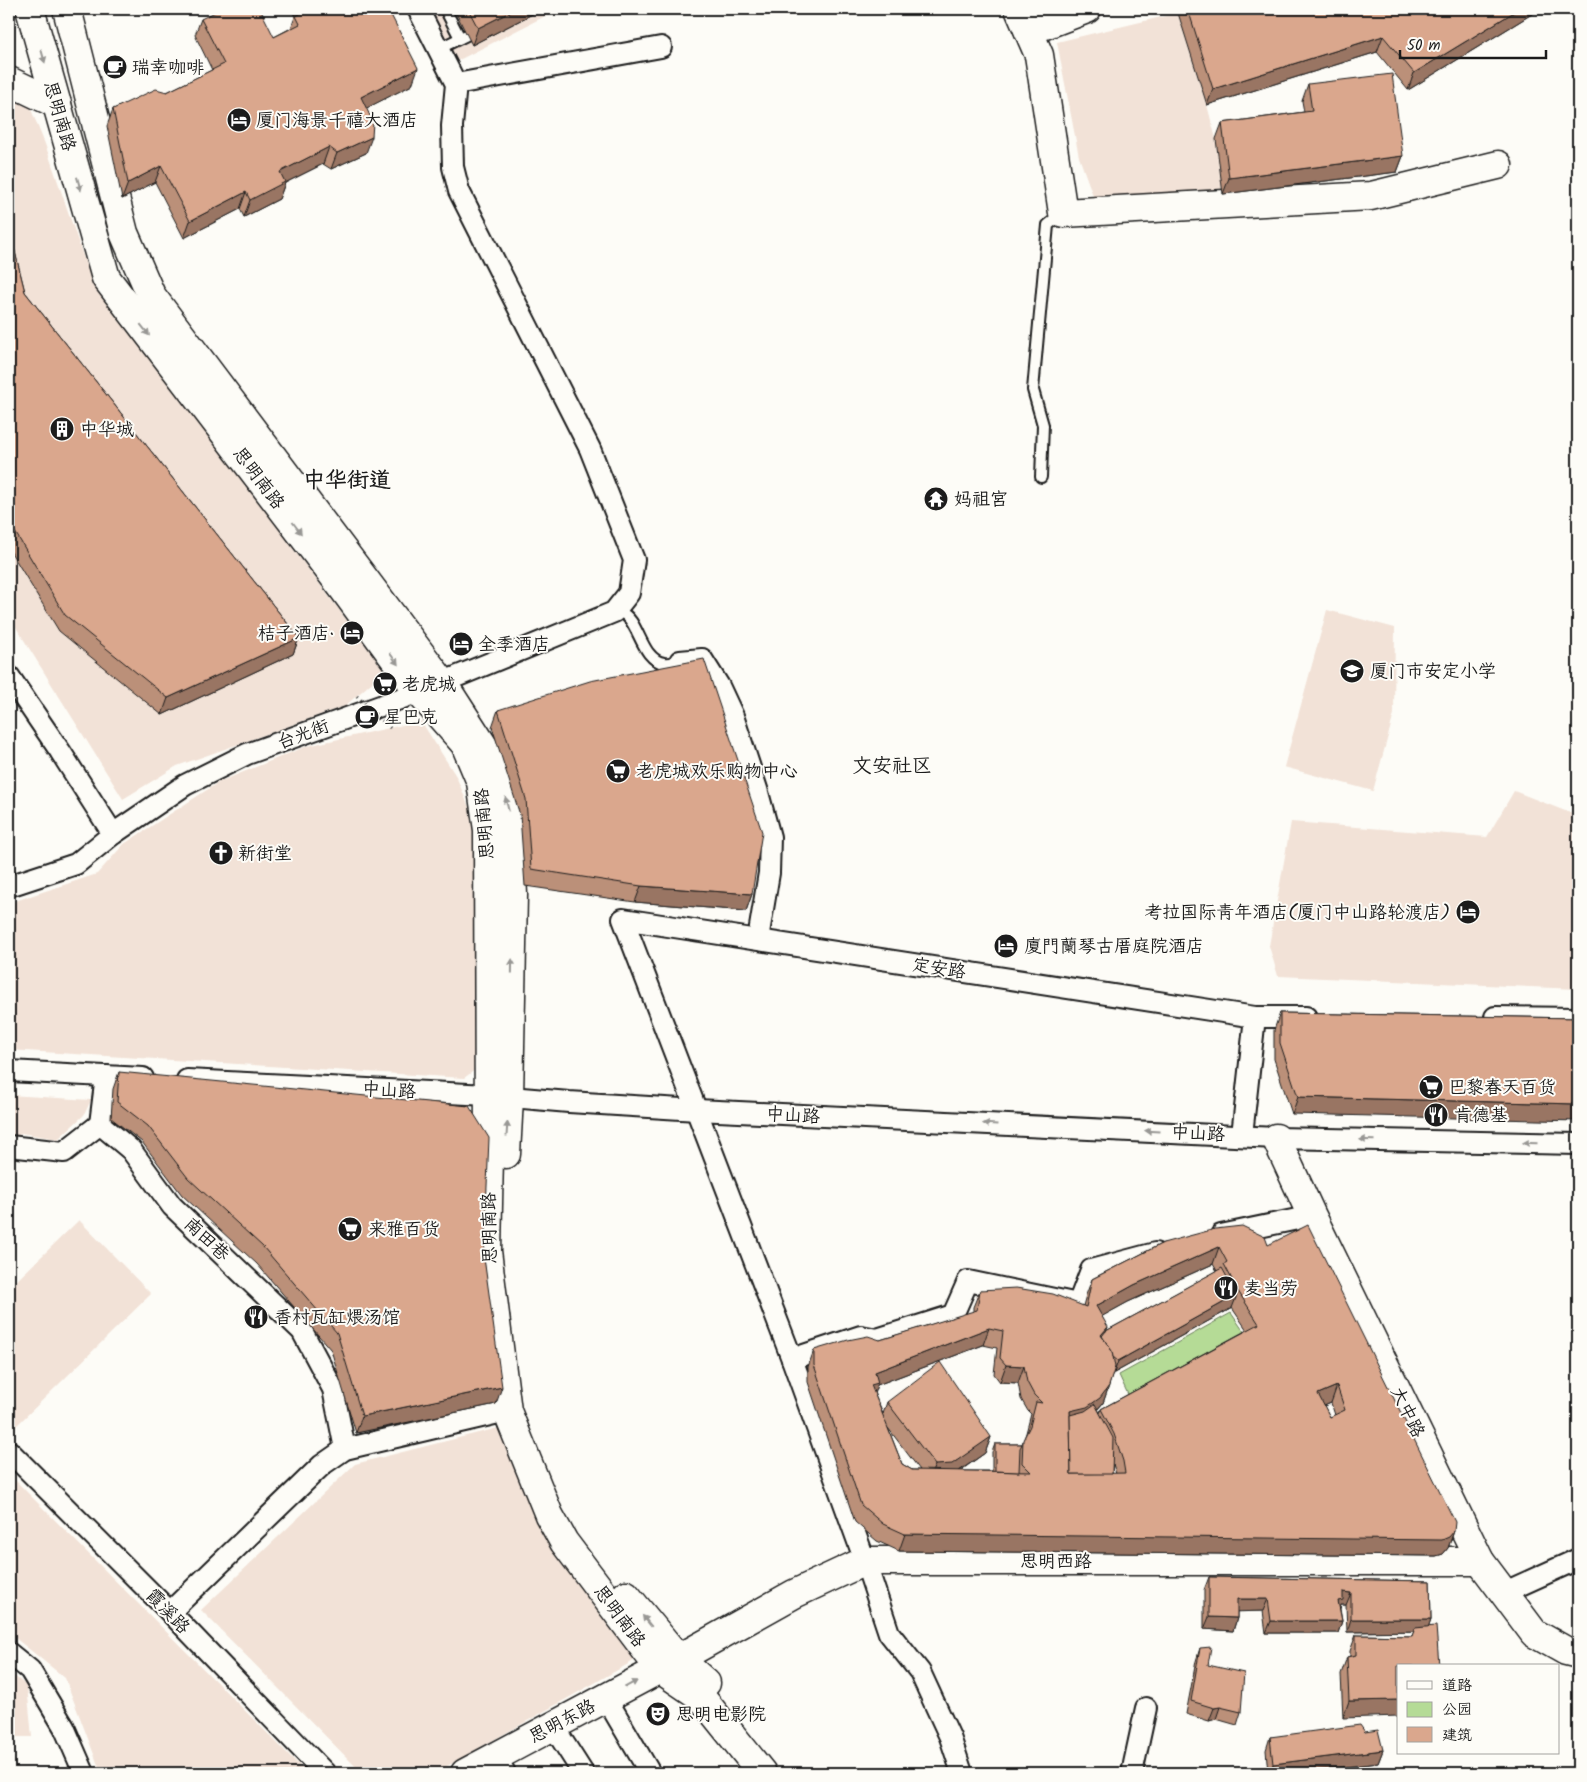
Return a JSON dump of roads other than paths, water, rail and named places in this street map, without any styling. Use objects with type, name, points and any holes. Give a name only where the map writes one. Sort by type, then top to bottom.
[{"type":"main road","name":"思明南路","points":[[30,9],[106,278],[336,579],[493,761],[509,808],[513,896],[499,1096],[489,1156],[477,1253],[507,1411],[549,1514],[564,1542],[669,1664]]},
{"type":"main road","name":"思明南路","points":[[67,9],[124,233],[151,295],[430,687]]},
{"type":"main road","points":[[1086,9],[1024,20],[1039,55],[1063,213],[1371,196],[1498,165]]},
{"type":"main road","points":[[9,80],[57,104]]},
{"type":"main road","name":"思明南路","points":[[499,1096],[505,1160],[506,1255],[518,1396],[545,1468],[579,1537],[669,1664]]},
{"type":"main road","name":"大中路","points":[[1276,1138],[1480,1561],[1534,1633],[1566,1651],[1578,1654]]},
{"type":"main road","name":"思明西路","points":[[669,1664],[794,1594],[865,1561],[1480,1561]]},
{"type":"main road","points":[[669,1664],[701,1697],[762,1773]]},
{"type":"main road","points":[[669,1664],[721,1697],[776,1773]]},
{"type":"main road","name":"思明东路","points":[[465,1773],[500,1765],[553,1726],[669,1664]]},
{"type":"street","points":[[418,9],[456,84],[452,126],[453,159],[459,191],[590,449],[634,560],[630,593],[614,612]]},
{"type":"street","points":[[456,84],[661,47]]},
{"type":"street","name":"台光街","points":[[9,886],[76,864],[113,834],[185,785],[247,754],[430,687],[614,612]]},
{"type":"street","points":[[680,661],[702,659],[719,686],[733,716],[757,789],[770,837],[769,873],[758,940]]},
{"type":"street","points":[[9,676],[113,834]]},
{"type":"street","name":"定安路","points":[[697,1110],[622,919],[1255,1017],[1324,1017]]},
{"type":"street","points":[[1242,1135],[1255,1017]]},
{"type":"street","points":[[1480,1017],[1578,1018]]},
{"type":"street","name":"中山路","points":[[9,1071],[499,1096],[697,1110],[1276,1138],[1578,1144]]},
{"type":"street","points":[[9,1162],[16,1147],[64,1152],[100,1124],[106,1076]]},
{"type":"street","points":[[697,1110],[792,1359],[889,1633],[920,1672],[950,1737],[962,1773]]},
{"type":"street","name":"南田巷","points":[[100,1124],[131,1150],[172,1206],[282,1299],[302,1331],[333,1389],[345,1450]]},
{"type":"street","points":[[1206,1240],[1312,1216]]},
{"type":"street","points":[[792,1359],[861,1336],[877,1339],[953,1315],[968,1281],[1078,1304],[1091,1270],[1177,1247]]},
{"type":"street","points":[[170,1612],[322,1465],[345,1450],[507,1411]]},
{"type":"street","name":"霞溪路","points":[[9,1451],[170,1612],[325,1773]]},
{"type":"street","points":[[1505,1592],[1578,1558]]},
{"type":"street","points":[[9,1653],[30,1670],[64,1727],[84,1773]]},
{"type":"street","points":[[606,1698],[650,1773]]},
{"type":"street","points":[[1132,1773],[1146,1708]]},
{"type":"street","points":[[553,1726],[583,1773]]},
{"type":"lane","points":[[445,9],[460,38]]},
{"type":"lane","points":[[438,49],[486,26]]},
{"type":"lane","points":[[1041,477],[1042,425],[1033,390],[1048,225],[1063,213]]},
{"type":"lane","points":[[614,612],[623,613],[629,619],[646,649],[654,658],[664,664],[680,661]]},
{"type":"place","name":"瑞幸咖啡","points":[[115,67]]},
{"type":"place","name":"厦门海景千禧大酒店","points":[[239,120]]},
{"type":"place","name":"中华城","points":[[62,429]]},
{"type":"place","name":"妈祖宫","points":[[936,499]]},
{"type":"place","name":"桔子酒店·","points":[[352,633]]},
{"type":"place","name":"全季酒店","points":[[461,644]]},
{"type":"place","name":"厦门市安定小学","points":[[1352,671]]},
{"type":"place","name":"老虎城","points":[[385,684]]},
{"type":"place","name":"星巴克","points":[[367,717]]},
{"type":"place","name":"老虎城欢乐购物中心","points":[[618,771]]},
{"type":"place","name":"新街堂","points":[[221,853]]},
{"type":"place","name":"考拉国际青年酒店(厦门中山路轮渡店)","points":[[1468,912]]},
{"type":"place","name":"廈門蘭琴古厝庭院酒店","points":[[1006,946]]},
{"type":"place","name":"巴黎春天百货","points":[[1431,1087]]},
{"type":"place","name":"肯德基","points":[[1436,1115]]},
{"type":"place","name":"来雅百货","points":[[350,1229]]},
{"type":"place","name":"麦当劳","points":[[1226,1288]]},
{"type":"place","name":"香村瓦缸煨汤馆","points":[[256,1317]]},
{"type":"place","name":"思明电影院","points":[[658,1714]]},
{"type":"district","name":"中华街道","points":[[347,479]]},
{"type":"district","name":"文安社区","points":[[892,765]]}]
